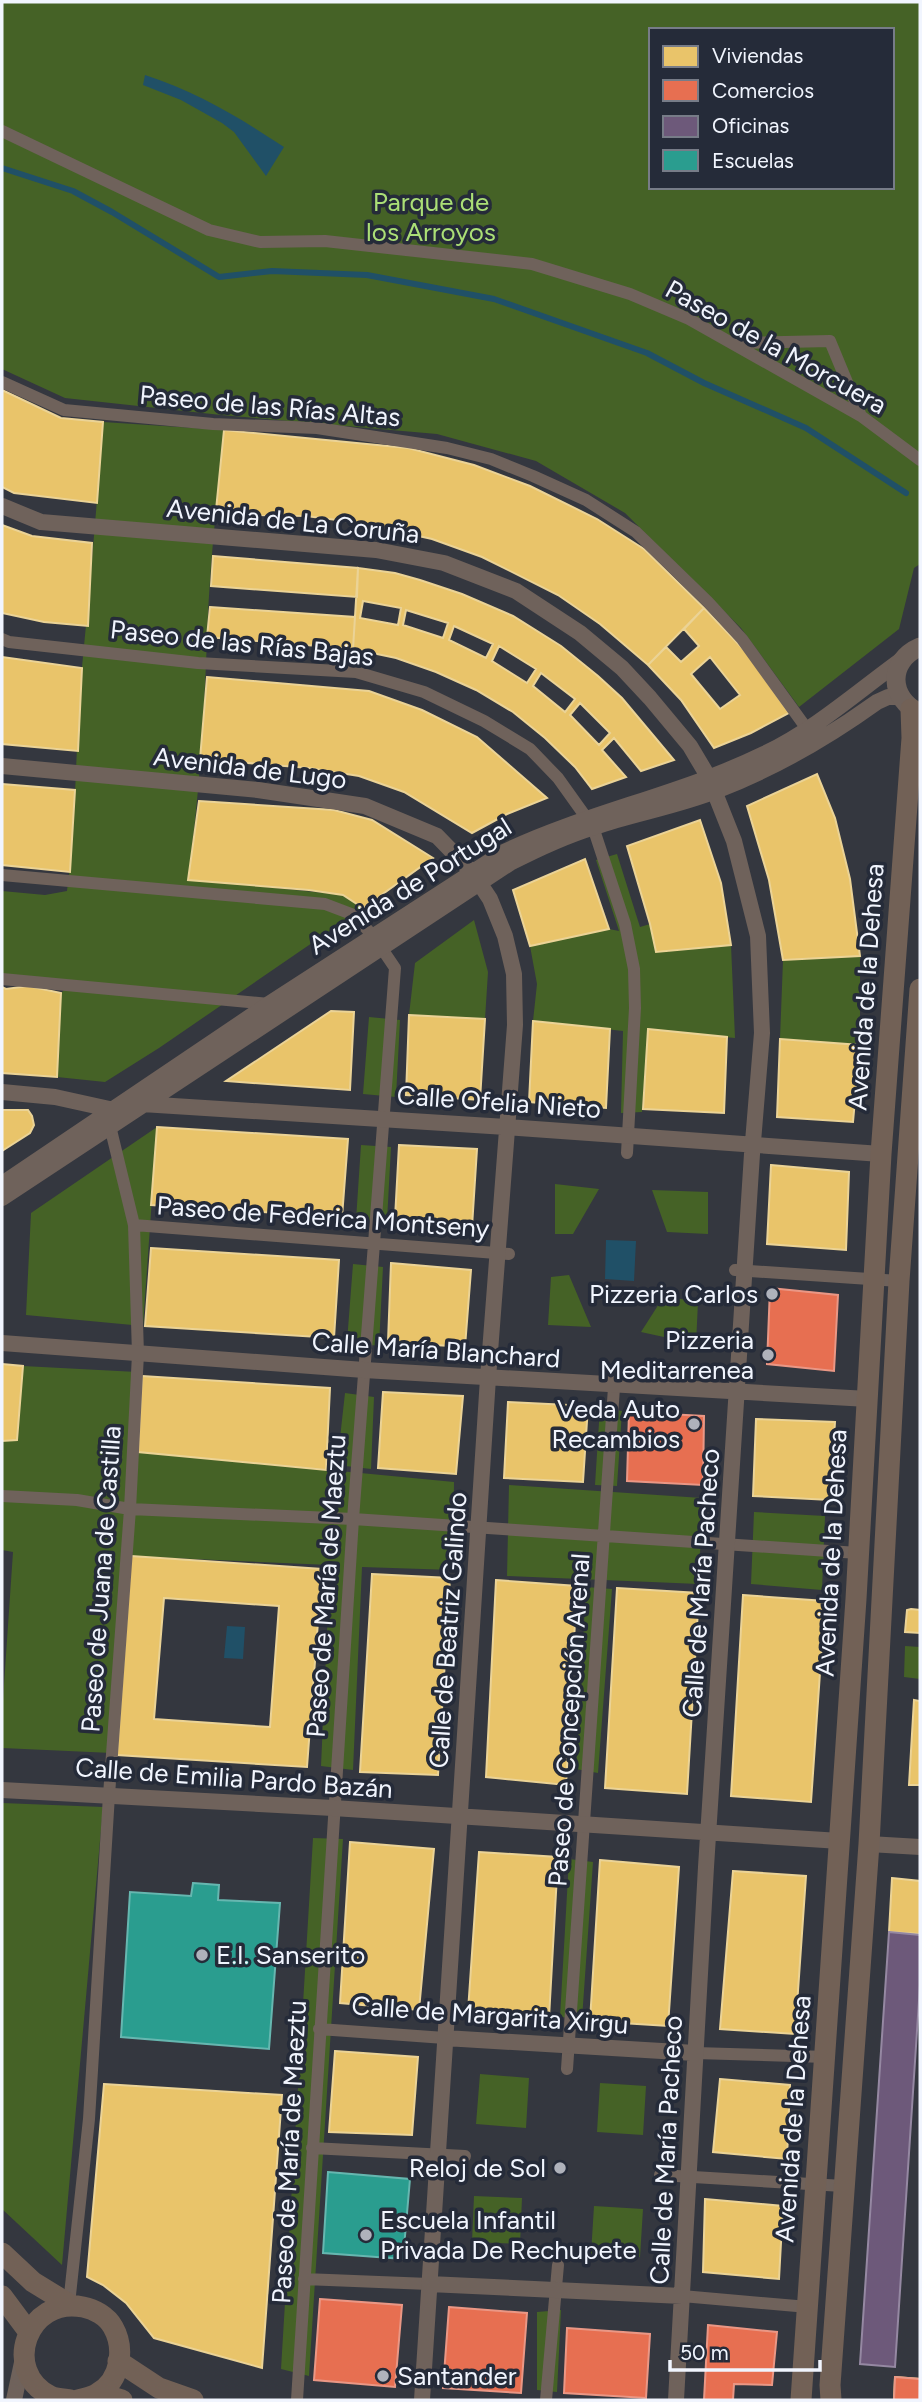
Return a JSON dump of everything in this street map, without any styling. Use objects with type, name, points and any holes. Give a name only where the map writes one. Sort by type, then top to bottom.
[{"type":"main road","name":"Avenida de la Dehesa","points":[[802,2400],[840,1842],[881,1154],[912,738],[911,706]]},
{"type":"main road","name":"Avenida de la Dehesa","points":[[831,2400],[843,2186],[869,1844],[899,1281],[920,989]]},
{"type":"main road","points":[[2,2253],[33,2282],[69,2304],[93,2309],[112,2325],[121,2349],[116,2374],[99,2393],[78,2400]]},
{"type":"main road","points":[[2,2296],[28,2331]]},
{"type":"main road","points":[[69,2304],[45,2312],[28,2331],[23,2356],[32,2380],[51,2396],[71,2400]]},
{"type":"main road","points":[[118,2361],[159,2388],[193,2400]]},
{"type":"main road","points":[[99,2393],[122,2400]]},
{"type":"street","name":"Paseo de la Morcuera","points":[[2,131],[209,230],[260,242],[325,242],[532,264],[630,294],[689,319],[861,416],[920,460]]},
{"type":"street","points":[[731,343],[830,341],[861,416]]},
{"type":"street","name":"Paseo de las Rías Altas","points":[[2,382],[64,410],[213,424],[317,428],[447,448],[491,459],[533,476],[586,500],[636,532],[742,639],[807,729]]},
{"type":"street","name":"Avenida de La Coruña","points":[[2,506],[41,522],[376,550],[443,563],[468,572],[516,591],[580,633],[622,668],[691,746],[712,785]]},
{"type":"street","name":"Paseo de las Rías Bajas","points":[[2,639],[9,642],[198,663],[356,672],[413,689],[484,721],[530,749],[558,778],[591,822],[625,924],[634,968],[635,1008],[627,1153]]},
{"type":"street","name":"Avenida de Portugal","points":[[712,785],[807,729],[916,648]]},
{"type":"street","name":"Avenida de la Dehesa","points":[[911,706],[896,677],[916,648]]},
{"type":"street","name":"Avenida de Portugal","points":[[145,1103],[377,942],[476,877],[505,852],[542,834],[591,822],[776,766],[888,697],[911,706]]},
{"type":"street","name":"Avenida de Lugo","points":[[2,766],[258,790],[365,806],[437,836],[476,877]]},
{"type":"street","name":"Calle de María Pacheco","points":[[676,2400],[708,1834],[737,1392],[740,1271],[762,1033],[758,936],[734,841],[712,785]]},
{"type":"street","points":[[2,875],[325,904],[354,915],[377,942]]},
{"type":"street","name":"Calle de Beatriz Galindo","points":[[422,2400],[488,1378],[503,1253],[506,1127],[515,1025],[514,974],[505,936],[491,899],[476,877]]},
{"type":"street","name":"Avenida de Portugal","points":[[2,1198],[269,1004],[377,942]]},
{"type":"street","name":"Paseo de María de Maeztu","points":[[297,2400],[352,1520],[396,968],[377,942]]},
{"type":"street","points":[[2,979],[269,1004]]},
{"type":"street","points":[[2,1092],[55,1097],[112,1118]]},
{"type":"street","name":"Calle Ofelia Nieto","points":[[112,1118],[145,1103],[881,1154]]},
{"type":"street","name":"Avenida de Portugal","points":[[2,1184],[112,1118]]},
{"type":"street","name":"Paseo de Juana de Castilla","points":[[69,2304],[89,2119],[138,1354],[134,1225],[112,1118]]},
{"type":"street","name":"Paseo de Federica Montseny","points":[[134,1225],[503,1253]]},
{"type":"street","points":[[740,1271],[899,1281]]},
{"type":"street","name":"Calle María Blanchard","points":[[2,1343],[488,1378],[615,1379],[737,1392],[868,1399]]},
{"type":"street","name":"Paseo de Concepción Arenal","points":[[568,2069],[615,1379]]},
{"type":"street","points":[[2,1496],[77,1500],[130,1509],[604,1535],[858,1553]]},
{"type":"street","name":"Calle de Emilia Pardo Bazán","points":[[2,1790],[333,1808],[840,1842]]},
{"type":"street","points":[[869,1844],[920,1847]]},
{"type":"street","name":"Calle de Margarita Xirgu","points":[[319,2029],[695,2053],[826,2057]]},
{"type":"street","points":[[312,2148],[465,2156]]},
{"type":"street","points":[[660,2175],[843,2186]]},
{"type":"street","points":[[546,2400],[558,2265]]},
{"type":"street","points":[[304,2279],[682,2296],[808,2306]]},
{"type":"street","points":[[14,2400],[23,2356]]},
{"type":"green space","name":"Parque de los Arroyos","points":[[2,2],[920,2],[920,564],[914,568],[899,629],[799,707],[741,628],[625,513],[536,461],[437,434],[65,398],[2,369]]},
{"type":"green space","points":[[103,422],[224,430],[210,587],[200,759],[188,879],[343,895],[363,908],[105,1082],[57,1077],[61,993],[74,981],[2,974],[2,891],[45,895],[67,891]]},
{"type":"green space","points":[[617,854],[640,927],[650,924],[656,952],[731,945],[735,1038],[648,1030],[642,1112],[621,1113],[623,1031],[533,1021],[537,984],[530,946],[609,929],[619,931],[596,860]]},
{"type":"green space","points":[[474,920],[488,972],[485,1019],[409,1015],[415,963]]},
{"type":"green space","points":[[860,956],[860,1045],[780,1039],[783,960]]},
{"type":"green space","points":[[369,1017],[400,1020],[396,1097],[363,1094]]},
{"type":"green space","points":[[157,1127],[143,1326],[26,1315],[31,1213]]},
{"type":"green space","points":[[361,1145],[391,1147],[387,1221],[356,1220]]},
{"type":"green space","points":[[555,1184],[599,1189],[573,1234],[555,1234]]},
{"type":"green space","points":[[652,1190],[708,1192],[708,1234],[667,1232]]},
{"type":"green space","points":[[353,1264],[383,1267],[379,1346],[347,1342]]},
{"type":"green space","points":[[569,1275],[591,1327],[548,1325],[551,1277]]},
{"type":"green space","points":[[664,1296],[698,1302],[696,1344],[641,1332]]},
{"type":"green space","points":[[23,1366],[137,1372],[133,1451],[454,1482],[453,1570],[362,1567],[353,1770],[321,1766],[330,1565],[127,1556],[112,1753],[2,1748],[13,1552],[2,1550],[2,1439],[6,1439]]},
{"type":"green space","points":[[345,1393],[374,1397],[371,1469],[337,1465]]},
{"type":"green space","points":[[600,1407],[622,1411],[617,1486],[595,1485]]},
{"type":"green space","points":[[509,1485],[702,1498],[699,1584],[507,1576]]},
{"type":"green space","points":[[754,1512],[825,1516],[822,1590],[751,1584]]},
{"type":"green space","points":[[586,1587],[612,1589],[598,1773],[576,1769]]},
{"type":"green space","points":[[905,1646],[920,1647],[920,1679],[904,1677]]},
{"type":"green space","points":[[2,1803],[103,1807],[62,2265],[2,2209]]},
{"type":"green space","points":[[313,1838],[343,1839],[309,2376],[281,2369]]},
{"type":"green space","points":[[569,1859],[593,1862],[582,2019],[560,2017]]},
{"type":"green space","points":[[480,2074],[529,2078],[526,2128],[476,2124]]},
{"type":"green space","points":[[600,2083],[646,2086],[643,2135],[597,2132]]},
{"type":"green space","points":[[474,2196],[522,2198],[520,2244],[472,2242]]},
{"type":"green space","points":[[594,2206],[643,2209],[640,2257],[591,2254]]},
{"type":"green space","points":[[561,2310],[557,2392],[537,2390],[537,2312]]},
{"type":"water","points":[[145,75],[183,89],[217,106],[284,147],[266,176],[234,132],[181,100],[143,85]]},
{"type":"water","points":[[606,1240],[636,1241],[634,1281],[605,1279]]},
{"type":"water","points":[[227,1626],[245,1627],[243,1659],[224,1658]]},
{"type":"building: Viviendas","points":[[2,390],[61,418],[103,422],[97,503],[14,493],[2,487]]},
{"type":"building: Viviendas","points":[[224,430],[408,448],[474,465],[530,486],[597,519],[644,549],[704,608],[648,665],[600,624],[558,595],[482,557],[432,539],[360,523],[306,516],[254,515],[216,510]]},
{"type":"building: Viviendas","points":[[2,525],[32,536],[92,543],[88,626],[44,622],[2,613]]},
{"type":"building: Viviendas","points":[[213,556],[358,568],[357,597],[211,586]]},
{"type":"building: Viviendas","points":[[358,568],[395,573],[462,594],[513,616],[561,646],[622,698],[674,760],[641,771],[614,738],[602,750],[626,777],[592,789],[575,767],[545,738],[513,712],[476,690],[396,658],[353,649]],"holes":[[[363,601],[401,608],[398,625],[360,618]],[[406,610],[448,623],[443,638],[403,625]],[[454,626],[493,644],[486,658],[449,640]],[[499,646],[536,669],[527,683],[492,661]],[[541,673],[575,699],[565,712],[533,686]],[[580,703],[610,733],[599,745],[570,715]]]},
{"type":"building: Viviendas","points":[[210,607],[355,617],[353,649],[207,637]]},
{"type":"building: Viviendas","points":[[704,608],[746,652],[789,713],[714,748],[681,700],[648,665],[666,647],[681,662],[699,646],[684,629]],"holes":[[[710,657],[740,695],[720,709],[691,674]]]},
{"type":"building: Viviendas","points":[[2,657],[82,668],[78,751],[2,744]]},
{"type":"building: Viviendas","points":[[207,677],[369,691],[422,710],[477,737],[547,798],[507,814],[472,833],[404,792],[359,776],[309,768],[200,759]]},
{"type":"building: Viviendas","points":[[817,774],[835,818],[850,879],[860,956],[783,960],[769,880],[747,806]]},
{"type":"building: Viviendas","points":[[2,784],[75,790],[70,872],[2,865]]},
{"type":"building: Viviendas","points":[[199,801],[334,810],[372,820],[433,858],[363,908],[343,895],[188,880]]},
{"type":"building: Viviendas","points":[[700,820],[721,883],[731,945],[656,952],[627,846]]},
{"type":"building: Viviendas","points":[[585,859],[609,929],[530,946],[513,890]]},
{"type":"building: Viviendas","points":[[28,986],[61,993],[57,1077],[2,1073],[2,987],[6,989]]},
{"type":"building: Viviendas","points":[[331,1011],[354,1012],[350,1090],[226,1081]]},
{"type":"building: Viviendas","points":[[409,1015],[485,1019],[480,1100],[406,1095]]},
{"type":"building: Viviendas","points":[[533,1021],[610,1029],[606,1108],[529,1102]]},
{"type":"building: Viviendas","points":[[648,1029],[727,1037],[724,1113],[643,1109]]},
{"type":"building: Viviendas","points":[[780,1039],[860,1045],[853,1122],[777,1117]]},
{"type":"building: Viviendas","points":[[2,1110],[28,1110],[34,1125],[30,1133],[2,1151]]},
{"type":"building: Viviendas","points":[[157,1127],[348,1139],[342,1217],[151,1205]]},
{"type":"building: Viviendas","points":[[399,1145],[477,1149],[472,1227],[395,1218]]},
{"type":"building: Viviendas","points":[[771,1165],[849,1172],[846,1250],[767,1244]]},
{"type":"building: Viviendas","points":[[151,1248],[339,1260],[334,1338],[145,1326]]},
{"type":"building: Viviendas","points":[[391,1263],[471,1270],[465,1347],[388,1342]]},
{"type":"building: Viviendas","points":[[2,1364],[23,1366],[17,1440],[2,1441]]},
{"type":"building: Viviendas","points":[[142,1376],[330,1388],[326,1470],[138,1452]]},
{"type":"building: Viviendas","points":[[383,1392],[463,1396],[456,1474],[378,1468]]},
{"type":"building: Viviendas","points":[[508,1402],[588,1406],[583,1482],[504,1478]]},
{"type":"building: Viviendas","points":[[756,1419],[835,1422],[830,1500],[753,1496]]},
{"type":"building: Viviendas","points":[[131,1556],[322,1569],[307,1767],[117,1755]],"holes":[[[164,1598],[279,1606],[270,1727],[154,1719]]]},
{"type":"building: Viviendas","points":[[372,1574],[450,1578],[438,1775],[360,1772]]},
{"type":"building: Viviendas","points":[[496,1580],[577,1586],[566,1785],[486,1777]]},
{"type":"building: Viviendas","points":[[617,1588],[699,1593],[687,1794],[605,1788]]},
{"type":"building: Viviendas","points":[[743,1595],[825,1601],[811,1802],[731,1796]]},
{"type":"building: Viviendas","points":[[907,1610],[920,1610],[920,1633],[905,1632]]},
{"type":"building: Viviendas","points":[[914,1700],[920,1701],[920,1785],[909,1785]]},
{"type":"building: Viviendas","points":[[350,1842],[434,1849],[419,2010],[340,2003]]},
{"type":"building: Viviendas","points":[[479,1852],[558,1857],[549,2018],[468,2011]]},
{"type":"building: Viviendas","points":[[600,1860],[679,1867],[668,2026],[590,2021]]},
{"type":"building: Viviendas","points":[[733,1871],[806,1876],[795,2034],[720,2029]]},
{"type":"building: Viviendas","points":[[892,1878],[920,1881],[920,1934],[889,1932]]},
{"type":"building: Viviendas","points":[[335,2051],[418,2057],[412,2135],[329,2132]]},
{"type":"building: Viviendas","points":[[720,2079],[790,2085],[787,2159],[713,2152]]},
{"type":"building: Viviendas","points":[[104,2084],[282,2095],[262,2368],[154,2338],[126,2303],[103,2285],[87,2277]]},
{"type":"building: Viviendas","points":[[705,2199],[783,2206],[779,2279],[703,2272]]},
{"type":"building: Viviendas","points":[[895,2377],[920,2379],[920,2400],[894,2400]]},
{"type":"building: Comercios","points":[[770,1288],[838,1295],[834,1371],[767,1364]]},
{"type":"building: Comercios","points":[[629,1412],[704,1416],[703,1485],[627,1481]]},
{"type":"building: Comercios","points":[[320,2299],[402,2305],[395,2387],[314,2380]]},
{"type":"building: Comercios","points":[[449,2307],[527,2313],[521,2393],[443,2388]]},
{"type":"building: Comercios","points":[[708,2325],[777,2332],[772,2385],[734,2384],[733,2400],[704,2400]]},
{"type":"building: Comercios","points":[[567,2328],[650,2334],[646,2398],[564,2393]]},
{"type":"building: Comercios","points":[[895,2377],[920,2379],[919,2400],[894,2400]]},
{"type":"building: Oficinas","points":[[889,1932],[920,1935],[920,1985],[895,2367],[860,2364]]},
{"type":"building: Escuelas","points":[[193,1883],[219,1885],[218,1900],[280,1903],[269,2049],[121,2037],[130,1892],[191,1896]]},
{"type":"building: Escuelas","points":[[328,2172],[410,2179],[403,2259],[323,2253]]},
{"type":"waterway","points":[[2,168],[73,191],[219,277],[272,271],[367,275],[494,299],[647,353],[704,383],[806,428],[906,493]]},
{"type":"place","name":"Pizzeria Carlos","points":[[772,1294]]},
{"type":"place","name":"Pizzeria Meditarrenea","points":[[768,1355]]},
{"type":"place","name":"Veda Auto Recambios","points":[[694,1424]]},
{"type":"place","name":"E.I. Sanserito","points":[[202,1955]]},
{"type":"place","name":"Reloj de Sol","points":[[560,2168]]},
{"type":"place","name":"Escuela Infantil Privada De Rechupete","points":[[366,2235]]},
{"type":"place","name":"Santander","points":[[383,2376]]}]
